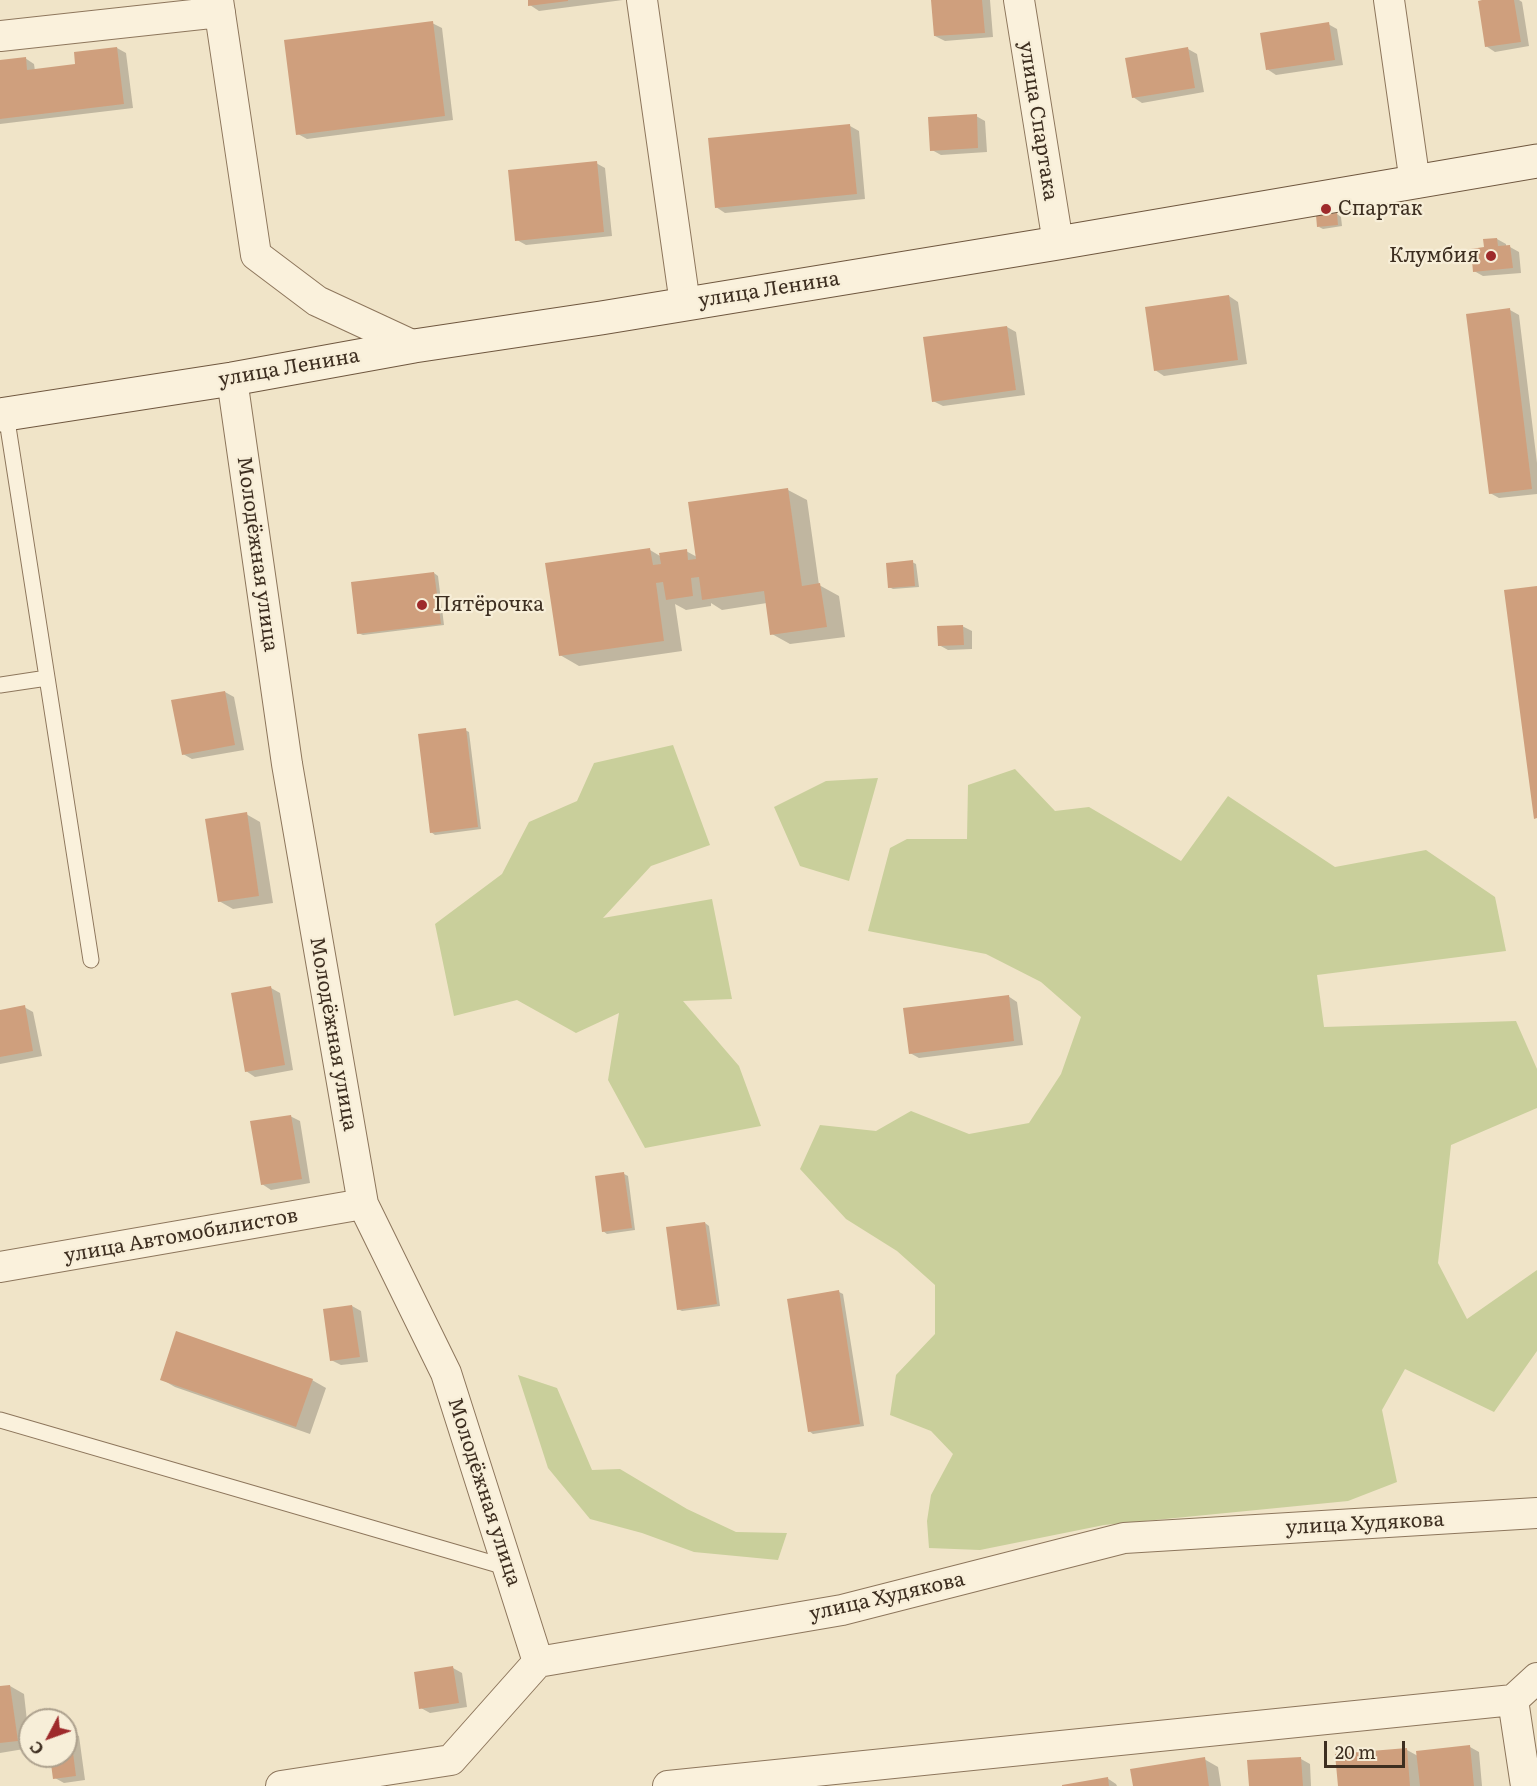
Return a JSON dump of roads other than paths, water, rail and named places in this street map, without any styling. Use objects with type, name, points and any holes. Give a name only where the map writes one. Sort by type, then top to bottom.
[{"type":"main road","name":"улица Ленина","points":[[3,415],[414,346],[1058,243],[1537,161]]},
{"type":"street","points":[[642,0],[685,304]]},
{"type":"street","name":"улица Спартака","points":[[1019,0],[1058,243]]},
{"type":"street","points":[[1389,0],[1415,183]]},
{"type":"street","points":[[0,36],[219,6],[256,255],[316,301],[414,346]]},
{"type":"street","name":"Молодёжная улица","points":[[232,378],[287,764],[363,1204],[446,1373],[538,1662]]},
{"type":"street","name":"улица Автомобилистов","points":[[0,1268],[363,1204]]},
{"type":"street","name":"улица Худякова","points":[[538,1662],[842,1610],[1124,1538],[1537,1513]]},
{"type":"street","points":[[281,1786],[453,1773],[538,1662]]},
{"type":"street","points":[[668,1786],[787,1780],[1513,1700],[1537,1678]]},
{"type":"street","points":[[1513,1700],[1527,1786]]},
{"type":"lane","points":[[3,415],[91,960]]},
{"type":"lane","points":[[0,685],[47,678]]},
{"type":"lane","points":[[0,1420],[509,1568]]},
{"type":"place","name":"Спартак","points":[[1326,209]]},
{"type":"place","name":"Клумбия","points":[[1491,256]]},
{"type":"place","name":"Пятёрочка","points":[[422,605]]}]
